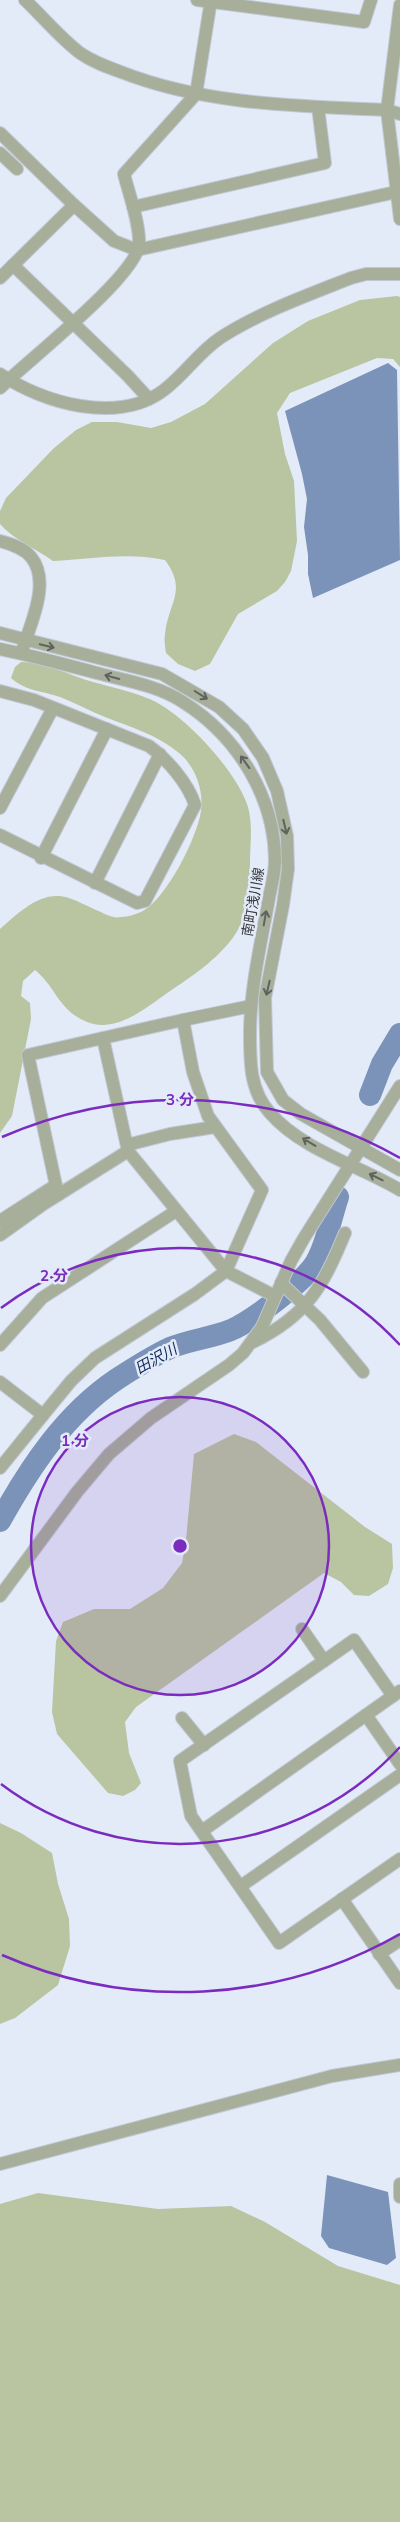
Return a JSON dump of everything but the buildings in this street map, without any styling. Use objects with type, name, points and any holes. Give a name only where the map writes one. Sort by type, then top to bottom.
[{"type":"street","points":[[197,0],[289,6],[364,22],[371,0]]},
{"type":"street","points":[[211,1],[196,94],[124,174],[133,207],[139,245],[131,263],[74,324],[3,381],[41,396],[75,404],[123,407],[149,399],[165,390],[204,350],[221,338],[263,316],[350,278],[366,274],[400,274]]},
{"type":"street","points":[[31,2],[79,52],[96,62],[142,80],[196,94],[318,107],[387,110],[400,114]]},
{"type":"street","points":[[400,5],[398,43],[387,110],[400,219]]},
{"type":"street","points":[[133,207],[325,163],[318,107]]},
{"type":"street","points":[[0,133],[74,206],[114,241],[137,250],[398,197]]},
{"type":"street","points":[[0,153],[16,169]]},
{"type":"street","points":[[0,278],[74,206]]},
{"type":"street","points":[[13,265],[149,399]]},
{"type":"street","points":[[0,541],[15,546],[31,556],[39,578],[38,598],[23,647]]},
{"type":"street","name":"南町浅川線","points":[[0,633],[23,647],[152,687],[183,701],[213,724],[250,770],[264,801],[275,862],[251,1006],[251,1074],[257,1093],[270,1113],[294,1133],[352,1166],[400,1190]]},
{"type":"street","name":"南町浅川線","points":[[0,648],[23,647],[162,674],[219,707],[243,729],[263,758],[277,791],[287,836],[288,870],[274,959],[265,998],[266,1072],[283,1100],[301,1114],[400,1170]]},
{"type":"street","points":[[0,690],[53,708],[148,746],[160,754],[192,793],[195,805],[145,901],[137,904],[41,858],[0,835]]},
{"type":"street","points":[[0,808],[53,708]]},
{"type":"street","points":[[41,858],[107,729]]},
{"type":"street","points":[[95,883],[160,754]]},
{"type":"street","points":[[57,1190],[28,1055],[251,1006]]},
{"type":"street","points":[[0,1468],[71,1381],[95,1358],[195,1294],[226,1271],[262,1190],[208,1116],[197,1088],[185,1041],[183,1020]]},
{"type":"street","points":[[103,1038],[128,1148],[176,1211],[226,1271],[275,1296]]},
{"type":"street","points":[[0,1596],[76,1492],[109,1454],[150,1418],[228,1365],[252,1342],[262,1327],[281,1283],[304,1238],[352,1166],[400,1086]]},
{"type":"street","points":[[0,1221],[128,1148],[170,1134],[215,1127]]},
{"type":"street","points":[[0,1235],[57,1190]]},
{"type":"street","points":[[0,1345],[42,1298],[176,1211]]},
{"type":"street","points":[[252,1342],[290,1320],[305,1306],[331,1266],[345,1233]]},
{"type":"street","points":[[281,1283],[305,1306],[363,1372]]},
{"type":"street","points":[[0,1382],[43,1415]]},
{"type":"street","points":[[302,1629],[324,1661]]},
{"type":"street","points":[[202,1831],[397,1693],[354,1640],[180,1761],[191,1816],[280,1943],[400,1859]]},
{"type":"street","points":[[366,1714],[400,1764]]},
{"type":"street","points":[[182,1718],[204,1745]]},
{"type":"street","points":[[241,1886],[400,1774]]},
{"type":"street","points":[[342,1899],[400,1983]]},
{"type":"street","points":[[379,1954],[400,1940]]},
{"type":"street","points":[[0,2164],[332,2076],[400,2065]]},
{"type":"street","points":[[400,2184],[400,2197]]},
{"type":"green space","points":[[400,297],[400,367],[393,359],[377,358],[290,393],[277,413],[285,454],[294,481],[297,541],[291,571],[277,591],[238,614],[210,664],[195,671],[178,664],[166,653],[165,634],[176,589],[172,571],[165,560],[122,556],[53,561],[18,539],[0,524],[0,511],[6,498],[54,448],[76,430],[92,422],[117,422],[151,428],[171,422],[205,404],[273,343],[308,321],[360,300]]},
{"type":"green space","points":[[21,662],[49,666],[84,679],[127,691],[147,698],[176,715],[220,760],[242,793],[250,814],[250,873],[245,912],[242,922],[232,939],[216,957],[199,970],[146,1008],[127,1019],[107,1025],[87,1022],[77,1017],[63,1005],[35,970],[23,981],[21,996],[30,1003],[31,1019],[12,1116],[0,1133],[0,929],[31,904],[49,897],[69,898],[114,917],[129,916],[143,911],[162,893],[180,866],[194,836],[202,803],[200,787],[194,772],[185,758],[179,753],[162,741],[144,732],[99,715],[60,697],[22,686],[11,678],[15,667]]},
{"type":"green space","points":[[234,1434],[256,1442],[365,1527],[392,1544],[393,1568],[388,1584],[369,1596],[354,1595],[341,1582],[324,1573],[136,1707],[125,1722],[129,1753],[141,1783],[135,1790],[123,1796],[108,1793],[57,1734],[52,1712],[56,1641],[63,1622],[94,1609],[130,1609],[163,1588],[182,1563],[194,1454]]},
{"type":"green space","points":[[0,1823],[21,1833],[52,1853],[58,1884],[69,1919],[70,1946],[58,1985],[15,2018],[0,2024]]},
{"type":"green space","points":[[38,2193],[158,2209],[231,2206],[265,2222],[338,2266],[400,2285],[400,2522],[0,2522],[0,2204]]},
{"type":"water","points":[[388,363],[397,370],[400,560],[313,598],[308,574],[308,555],[304,527],[307,499],[285,411]]},
{"type":"water","points":[[327,2175],[388,2192],[396,2258],[387,2265],[329,2248],[321,2236]]},
{"type":"waterway","name":"田沢川","points":[[370,1095],[382,1064],[400,1034]]},
{"type":"waterway","name":"田沢川","points":[[0,1521],[36,1462],[50,1443],[81,1408],[98,1393],[136,1367],[170,1348],[223,1333],[240,1325],[277,1300],[301,1279],[320,1255],[338,1197]]}]
